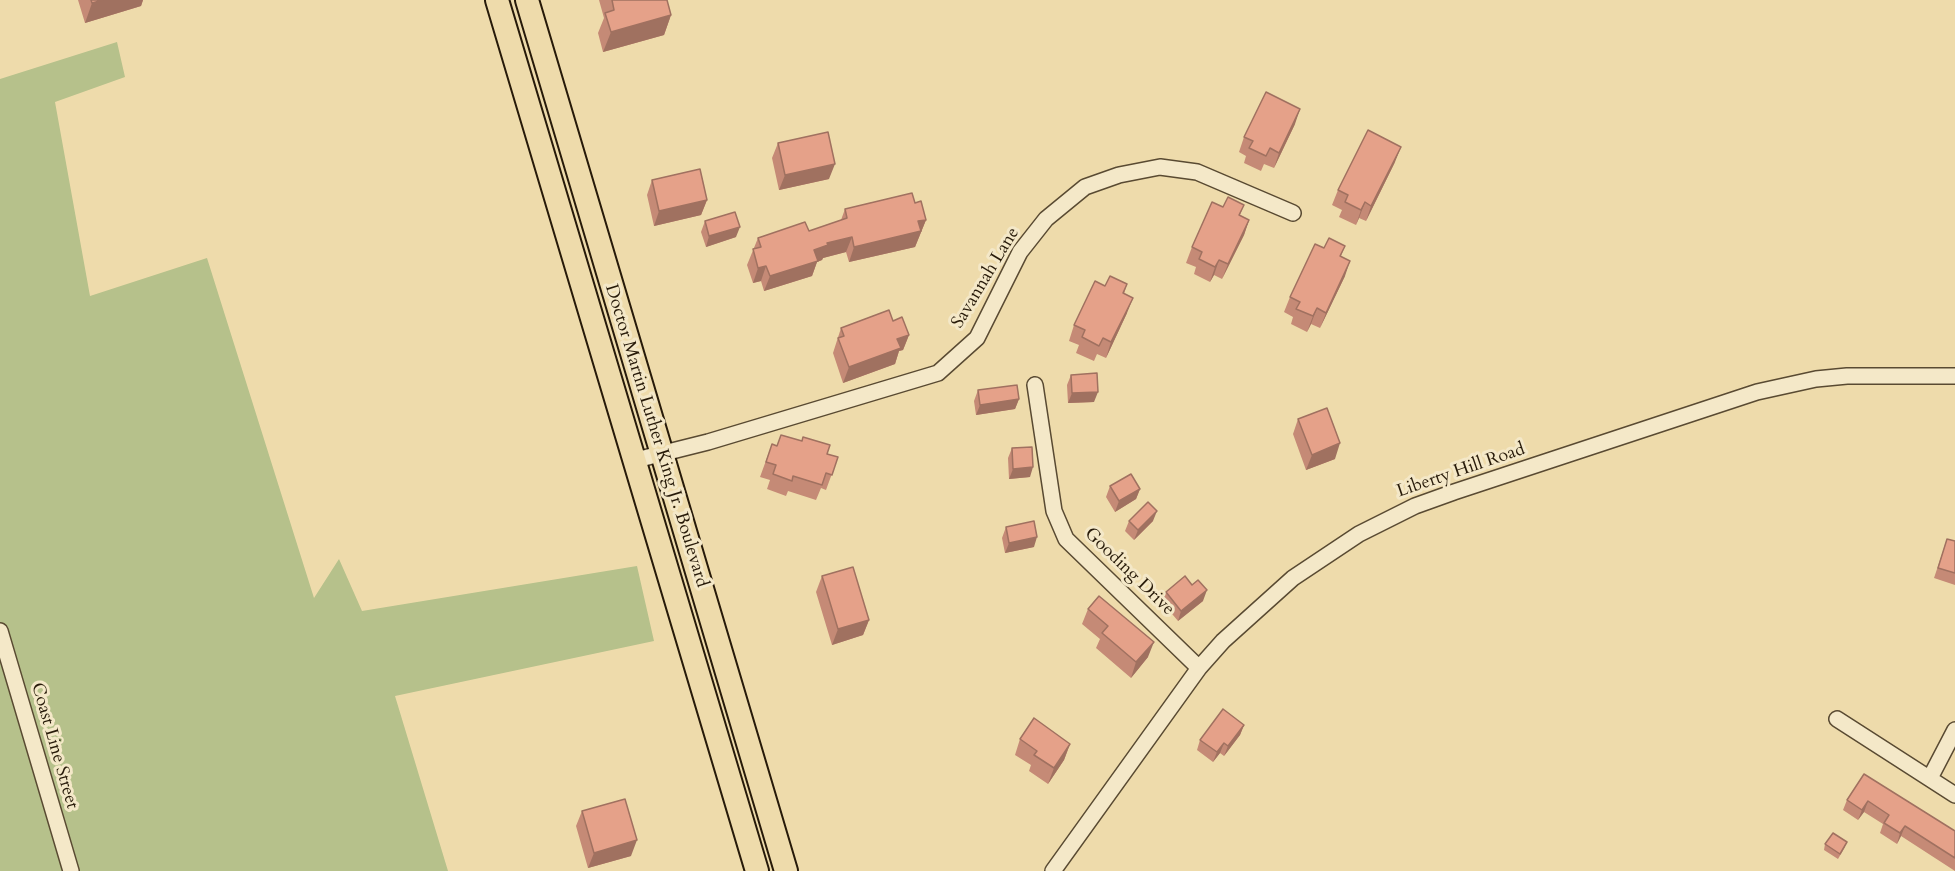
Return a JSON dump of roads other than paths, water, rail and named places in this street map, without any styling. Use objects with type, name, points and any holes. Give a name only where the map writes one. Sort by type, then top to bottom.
[{"type":"highway","name":"Doctor Martin Luther King Jr. Boulevard","points":[[497,0],[757,871]]},
{"type":"highway","name":"Doctor Martin Luther King Jr. Boulevard","points":[[526,0],[786,871]]},
{"type":"street","name":"Savannah Lane","points":[[636,460],[708,442],[938,374],[977,338],[1020,252],[1046,219],[1085,187],[1119,175],[1160,167],[1197,172],[1293,213]]},
{"type":"street","name":"Liberty Hill Road","points":[[1053,871],[1199,668],[1238,627],[1293,578],[1359,534],[1415,506],[1775,387],[1847,376],[1955,376]]},
{"type":"street","name":"Gooding Drive","points":[[1035,385],[1054,511],[1066,539],[1199,668]]},
{"type":"street","name":"Coast Line Street","points":[[0,631],[71,871]]},
{"type":"street","points":[[1837,719],[1955,795]]},
{"type":"street","points":[[1930,778],[1955,730]]}]
